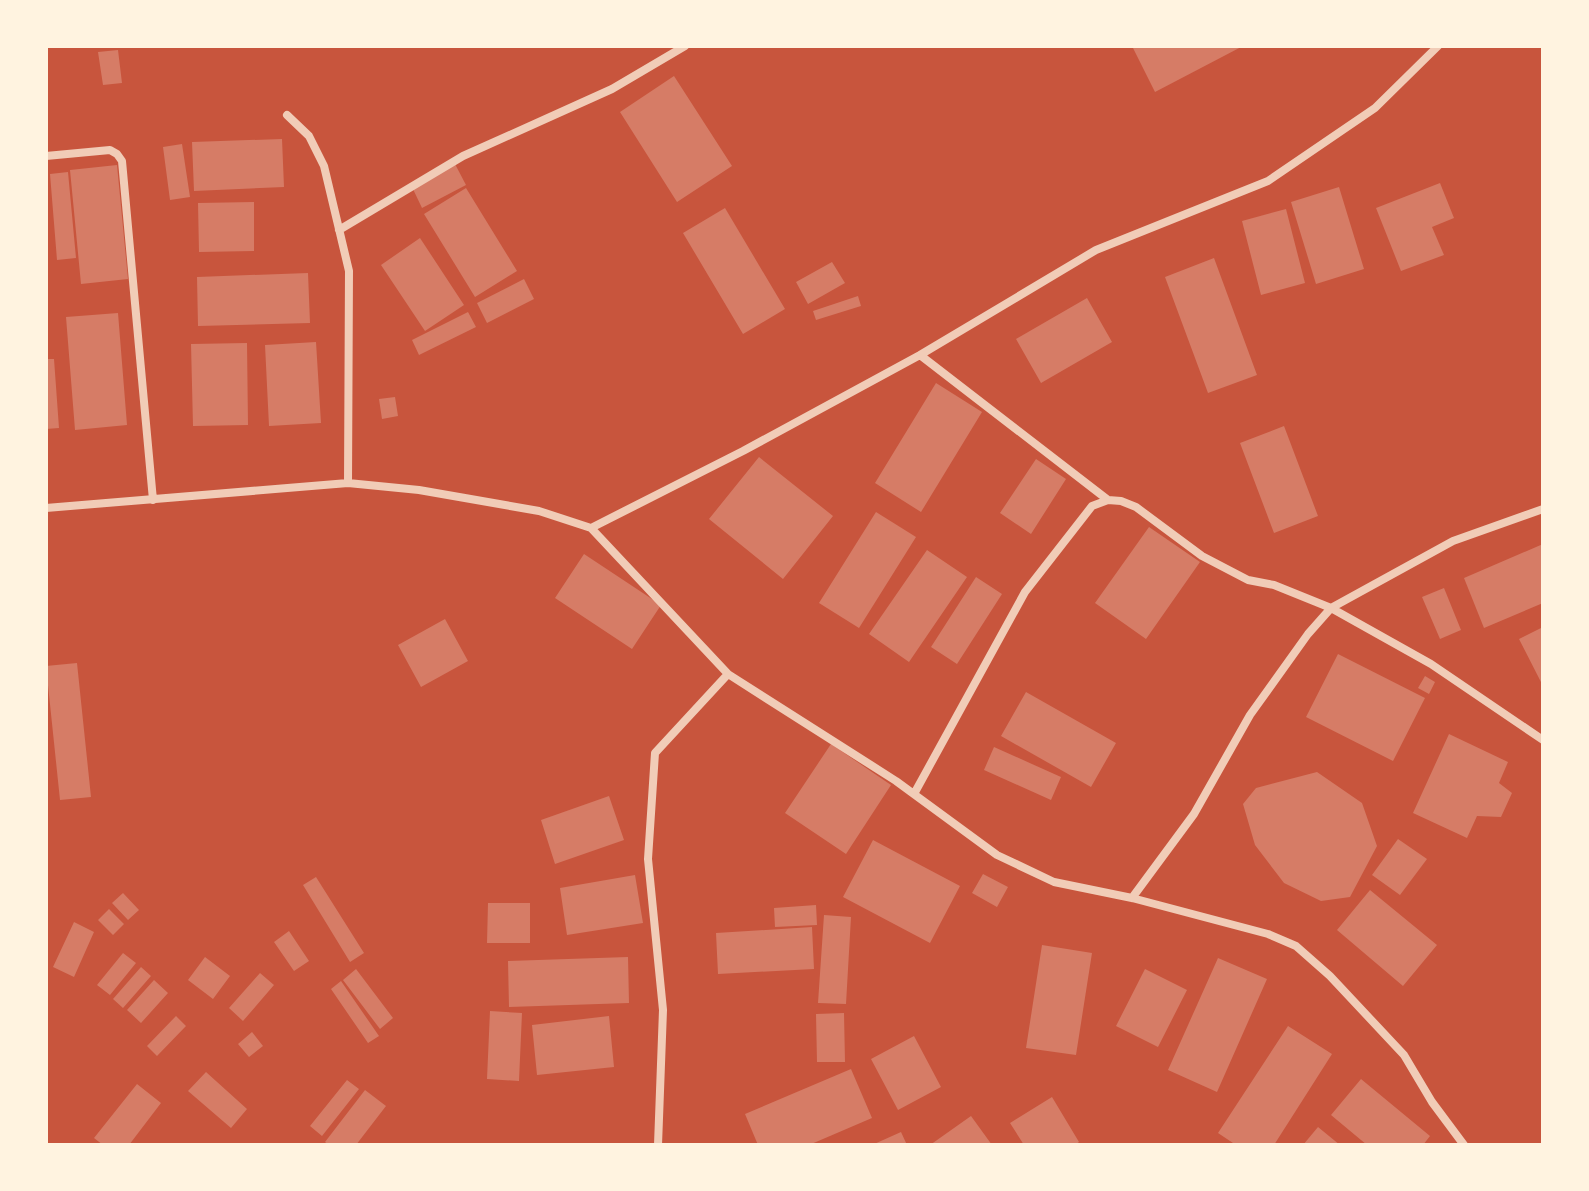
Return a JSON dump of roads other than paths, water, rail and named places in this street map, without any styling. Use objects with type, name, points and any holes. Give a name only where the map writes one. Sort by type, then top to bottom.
[{"type":"street","points":[[339,230],[463,156],[612,89],[685,46]]},
{"type":"street","points":[[591,528],[743,451],[920,355],[1096,250],[1268,181],[1375,108],[1438,46]]},
{"type":"street","points":[[287,115],[309,136],[324,166],[349,271],[348,483]]},
{"type":"street","points":[[46,156],[110,150],[122,161],[153,500]]},
{"type":"street","points":[[920,355],[1108,500]]},
{"type":"street","points":[[46,508],[348,483],[419,490],[524,509],[591,528],[728,674],[914,794],[997,855],[1054,882],[1132,898],[1268,934],[1296,946],[1330,976],[1404,1055],[1432,1102],[1464,1145]]},
{"type":"street","points":[[914,794],[1025,592],[1092,506],[1108,500],[1136,507],[1202,556],[1248,580],[1274,585],[1331,608],[1431,664],[1543,740]]},
{"type":"street","points":[[1132,898],[1194,814],[1250,715],[1308,634],[1331,608],[1453,541],[1543,509]]},
{"type":"street","points":[[658,1145],[663,1010],[648,859],[655,753],[728,674]]}]
